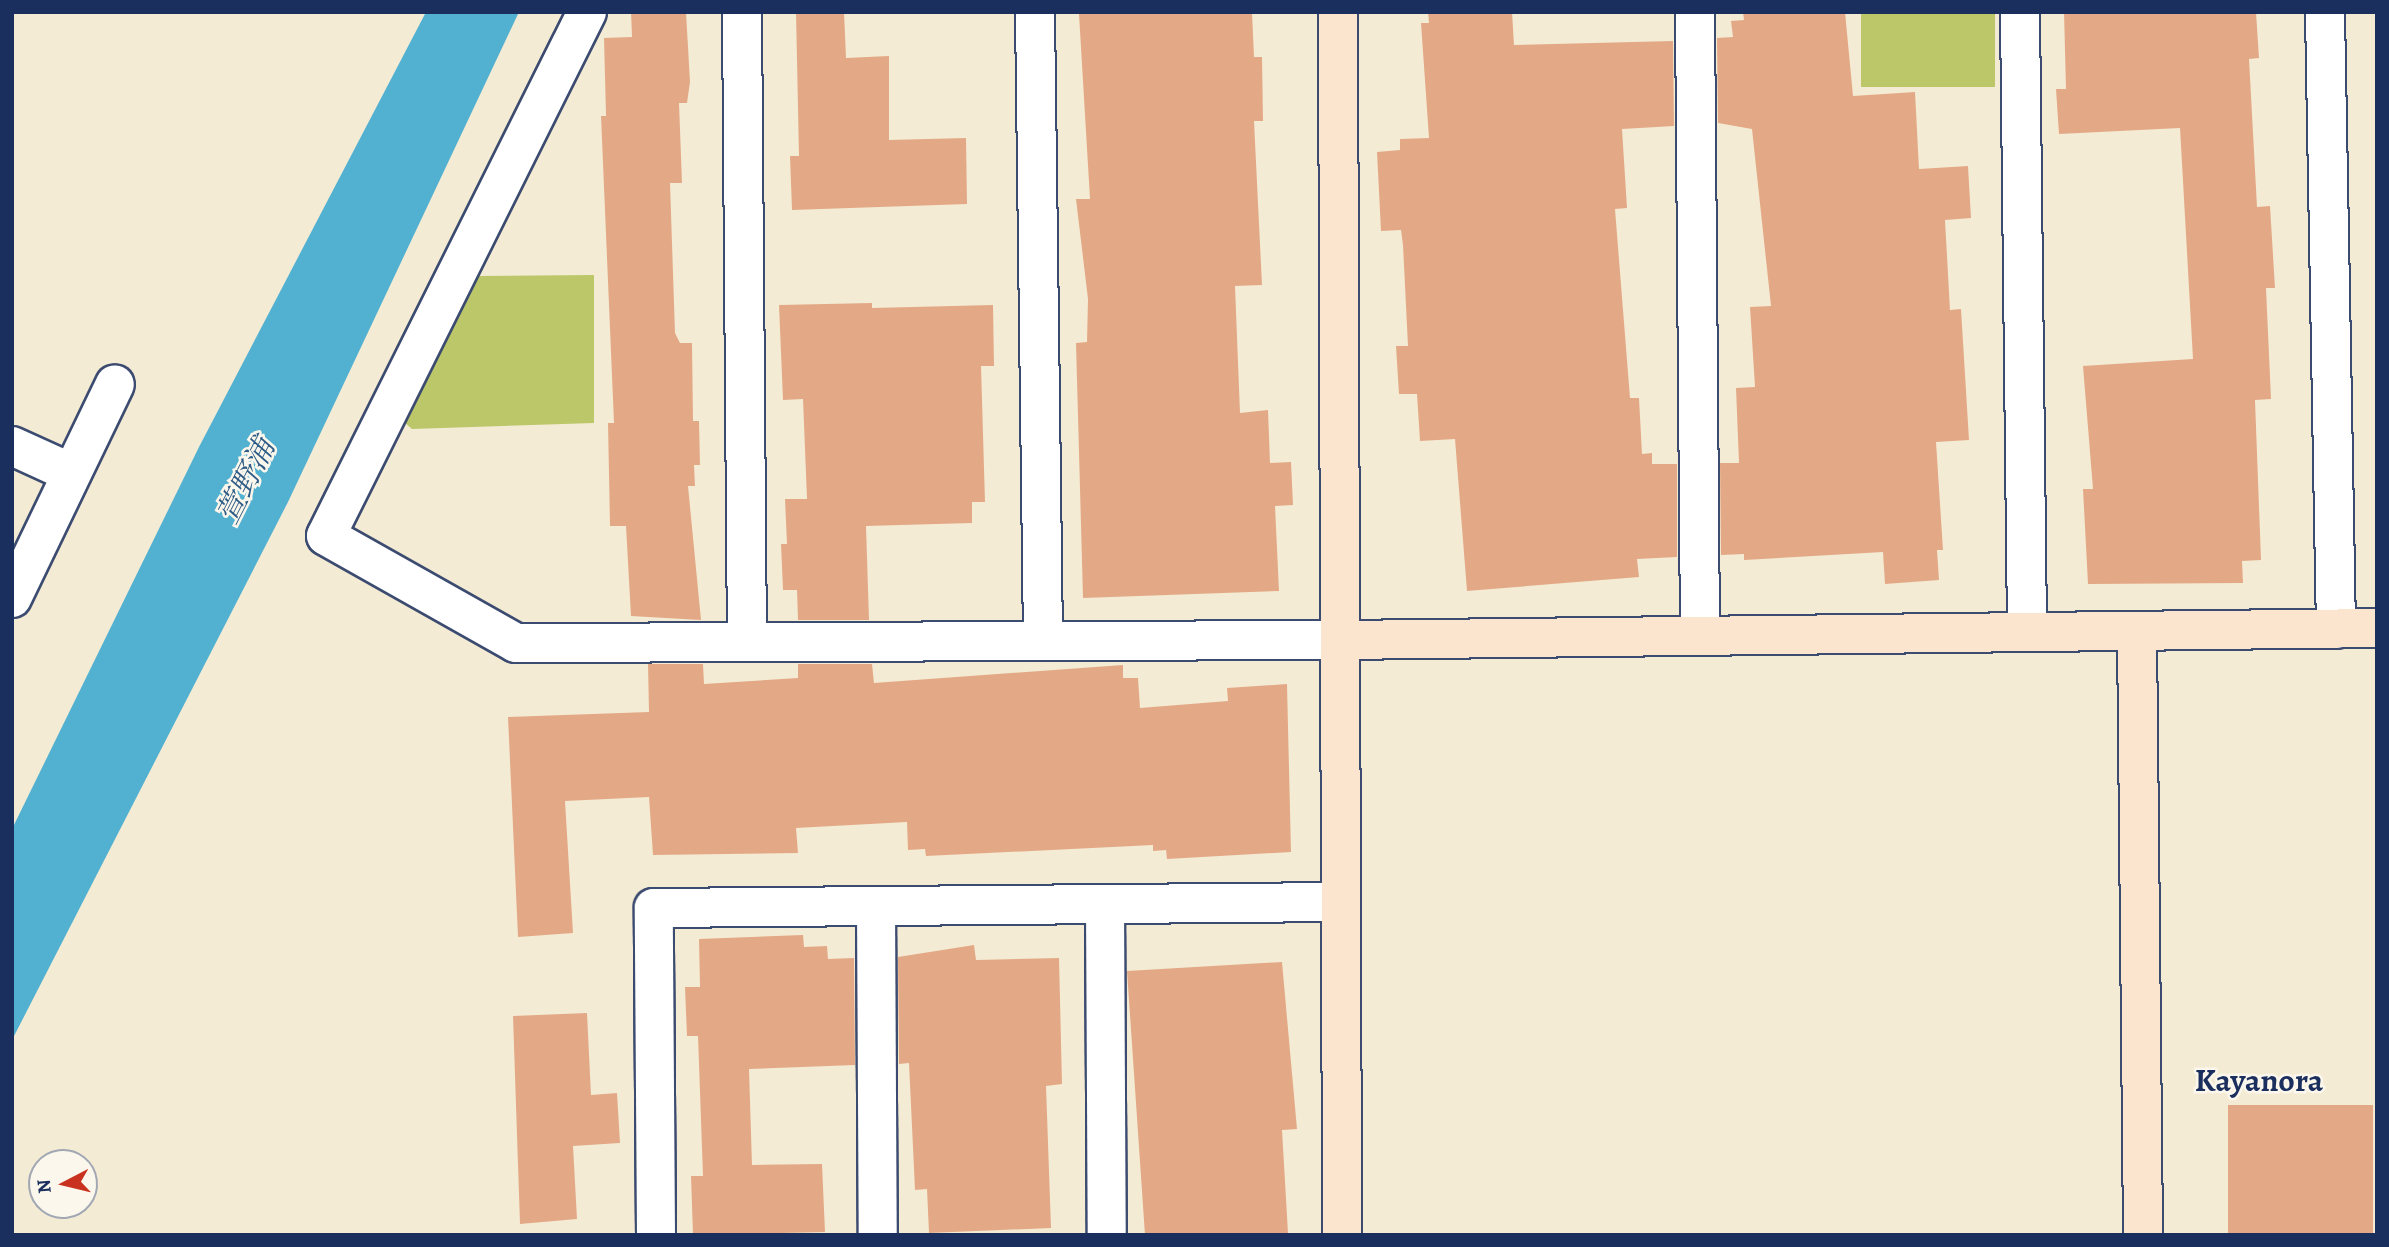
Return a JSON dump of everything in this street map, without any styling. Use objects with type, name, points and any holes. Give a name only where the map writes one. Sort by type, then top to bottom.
[{"type":"street","points":[[587,12],[326,536],[516,643],[1340,640],[2377,628]]},
{"type":"street","points":[[742,12],[747,642]]},
{"type":"street","points":[[1035,12],[1042,641]]},
{"type":"street","points":[[1338,12],[1342,1235]]},
{"type":"street","points":[[1695,12],[1700,636]]},
{"type":"street","points":[[2020,12],[2026,632]]},
{"type":"street","points":[[2325,12],[2336,629]]},
{"type":"street","points":[[12,598],[69,472],[115,384]]},
{"type":"street","points":[[12,446],[69,472]]},
{"type":"street","points":[[2137,631],[2143,1235]]},
{"type":"street","points":[[656,1235],[654,908],[1341,902]]},
{"type":"street","points":[[1105,904],[1107,1235]]},
{"type":"street","points":[[876,906],[878,1235]]},
{"type":"green space","points":[[1861,12],[1995,12],[1995,87],[1861,87]]},
{"type":"green space","points":[[594,275],[594,423],[412,429],[403,421],[478,276]]},
{"type":"water","name":"萱野浦","points":[[426,12],[519,12],[288,502],[12,1040],[12,829],[199,447]]},
{"type":"building","points":[[631,12],[686,12],[690,82],[687,103],[679,103],[682,183],[670,183],[675,333],[680,343],[692,343],[693,421],[699,421],[700,465],[694,465],[695,486],[688,486],[701,620],[631,616],[626,526],[610,526],[608,423],[614,423],[601,116],[606,116],[604,38],[632,37]]},
{"type":"building","points":[[796,12],[844,12],[846,58],[889,56],[889,140],[966,138],[967,204],[792,210],[790,156],[799,156]]},
{"type":"building","points":[[1252,12],[1254,57],[1262,57],[1263,121],[1254,121],[1262,285],[1235,286],[1240,413],[1268,410],[1270,463],[1291,462],[1293,505],[1275,506],[1279,591],[1083,598],[1076,343],[1087,342],[1088,299],[1076,199],[1090,199],[1079,14]]},
{"type":"building","points":[[1428,12],[1512,12],[1514,45],[1673,41],[1674,126],[1622,129],[1627,208],[1615,209],[1630,398],[1639,398],[1642,454],[1652,453],[1652,464],[1677,464],[1677,557],[1637,559],[1639,577],[1467,591],[1455,439],[1420,441],[1417,394],[1399,394],[1396,346],[1408,346],[1403,245],[1401,230],[1381,231],[1377,152],[1400,150],[1400,139],[1429,138],[1421,23],[1429,23]]},
{"type":"building","points":[[1743,12],[1845,12],[1853,96],[1915,92],[1919,169],[1968,166],[1971,218],[1945,220],[1950,310],[1961,309],[1969,440],[1936,442],[1943,550],[1937,550],[1939,580],[1885,584],[1883,552],[1744,560],[1744,554],[1721,555],[1720,463],[1739,463],[1736,388],[1755,387],[1750,307],[1771,306],[1752,129],[1718,123],[1717,38],[1733,37],[1731,21],[1744,20]]},
{"type":"building","points":[[2064,12],[2256,12],[2259,58],[2249,59],[2257,207],[2270,206],[2275,288],[2266,288],[2271,399],[2255,400],[2261,560],[2242,561],[2243,583],[2088,584],[2083,489],[2093,489],[2083,366],[2193,359],[2180,128],[2059,134],[2056,89],[2066,89]]},
{"type":"building","points":[[872,303],[872,308],[993,305],[994,366],[981,366],[985,502],[972,502],[972,523],[866,526],[869,620],[798,620],[797,590],[783,590],[781,544],[787,544],[785,499],[807,499],[803,399],[783,400],[779,305]]},
{"type":"building","points":[[648,664],[703,664],[704,684],[798,678],[798,664],[872,664],[874,683],[1123,665],[1123,678],[1138,678],[1140,708],[1228,701],[1227,688],[1287,684],[1291,852],[1167,859],[1166,850],[1153,851],[1153,845],[926,856],[925,849],[908,850],[907,822],[796,828],[798,853],[653,855],[649,797],[565,801],[573,933],[518,937],[508,717],[649,712]]},
{"type":"building","points":[[803,935],[804,947],[827,946],[828,959],[854,958],[855,1065],[749,1069],[752,1165],[822,1164],[825,1232],[693,1235],[691,1176],[703,1176],[698,1036],[687,1036],[685,987],[700,987],[699,939]]},
{"type":"building","points":[[974,945],[976,960],[1059,958],[1062,1084],[1046,1086],[1051,1228],[929,1233],[927,1189],[915,1190],[909,1063],[899,1064],[898,957]]},
{"type":"building","points":[[1282,962],[1297,1129],[1282,1130],[1288,1233],[1145,1235],[1127,971]]},
{"type":"building","points":[[587,1013],[591,1095],[617,1093],[620,1143],[573,1146],[577,1219],[520,1224],[513,1016]]},
{"type":"building","points":[[2228,1105],[2373,1105],[2373,1235],[2228,1235]]},
{"type":"district","name":"Kayanora","points":[[2259,1080]]}]
